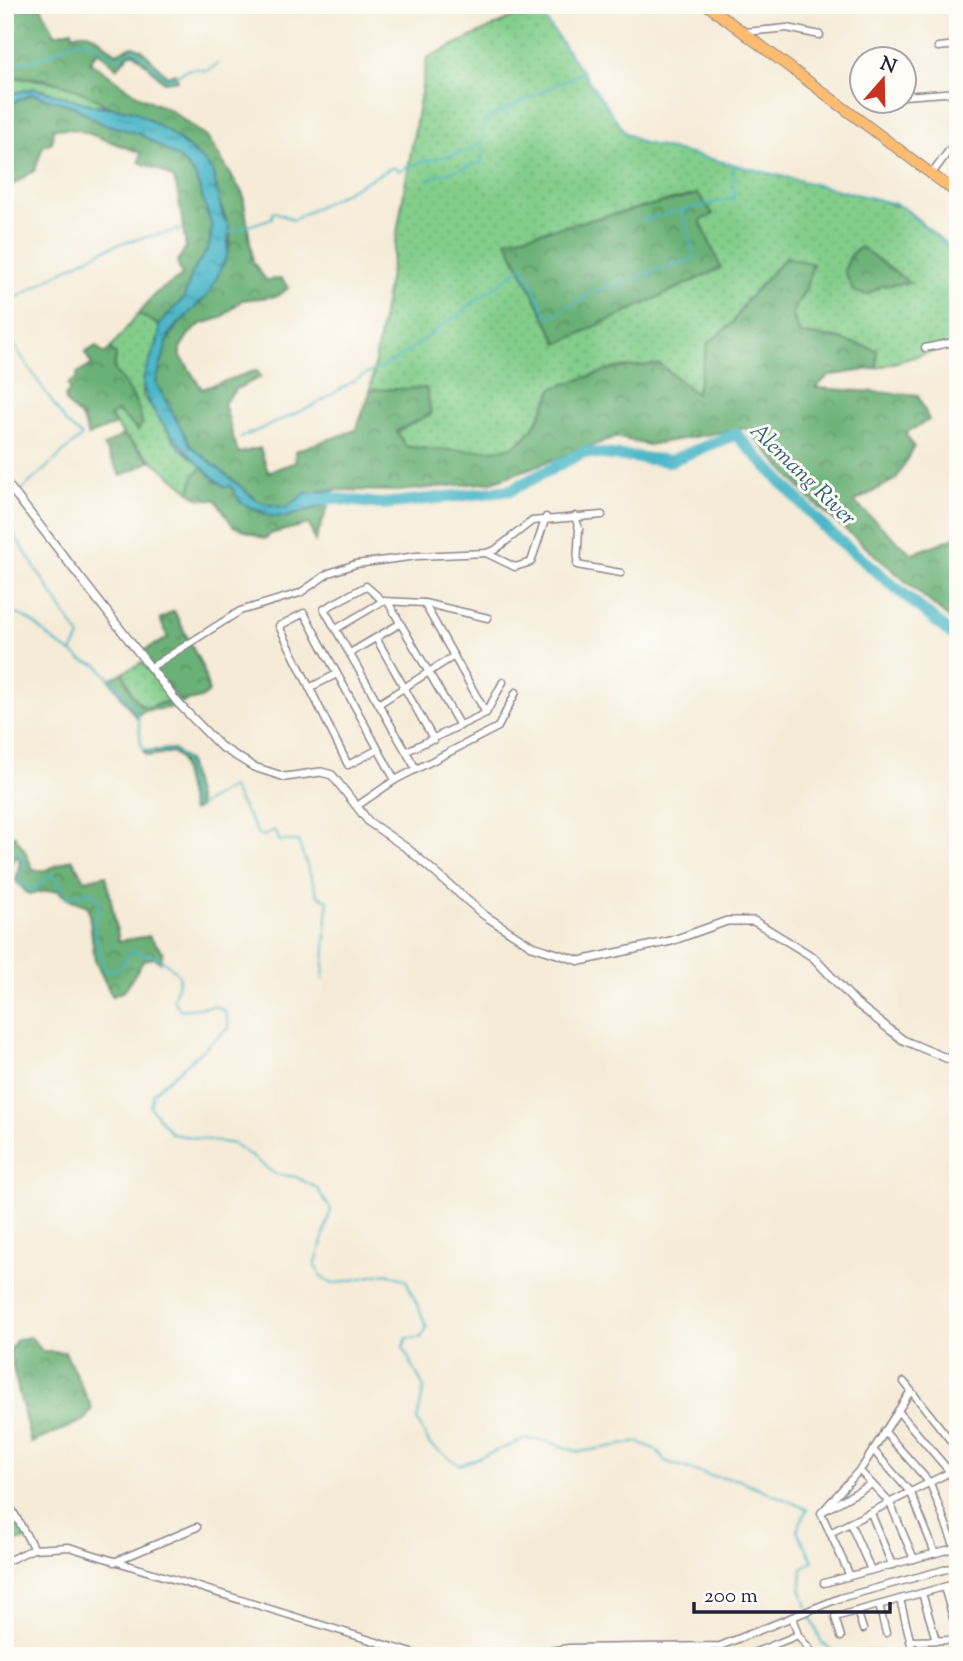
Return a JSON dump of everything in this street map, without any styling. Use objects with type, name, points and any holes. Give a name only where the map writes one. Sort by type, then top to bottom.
[{"type":"main road","points":[[707,5],[958,194]]},
{"type":"street","points":[[743,32],[787,28],[820,35]]},
{"type":"street","points":[[939,47],[958,45]]},
{"type":"street","points":[[918,95],[958,92]]},
{"type":"street","points":[[930,175],[958,138]]},
{"type":"street","points":[[925,348],[958,341]]},
{"type":"street","points":[[5,481],[178,703],[220,746],[254,767],[285,777],[328,773],[369,821],[408,849],[484,915],[532,946],[580,961],[671,941],[727,921],[754,921],[813,957],[856,1003],[903,1040],[958,1063]]},
{"type":"street","points":[[150,668],[240,611],[300,593],[329,573],[350,566],[417,555],[486,553],[495,550],[526,523],[547,517],[602,515]]},
{"type":"street","points":[[575,516],[579,529],[577,565],[621,573]]},
{"type":"street","points":[[486,553],[514,567],[530,562],[547,517]]},
{"type":"street","points":[[416,769],[324,609],[366,586],[386,602],[401,623],[460,726]]},
{"type":"street","points":[[336,629],[386,602],[424,603],[488,618]]},
{"type":"street","points":[[424,603],[486,713]]},
{"type":"street","points":[[377,750],[348,765],[279,626],[304,613],[395,780]]},
{"type":"street","points":[[350,653],[401,623]]},
{"type":"street","points":[[376,638],[434,740]]},
{"type":"street","points":[[380,703],[454,656]]},
{"type":"street","points":[[309,688],[337,674]]},
{"type":"street","points":[[407,751],[486,713],[503,682]]},
{"type":"street","points":[[357,806],[395,780],[498,727],[516,692]]},
{"type":"street","points":[[904,1382],[958,1450]]},
{"type":"street","points":[[821,1513],[860,1471],[910,1392]]},
{"type":"street","points":[[898,1411],[950,1472],[958,1492]]},
{"type":"street","points":[[824,1583],[957,1547],[930,1483],[884,1431]]},
{"type":"street","points":[[873,1450],[911,1493],[935,1553]]},
{"type":"street","points":[[830,1533],[958,1468]]},
{"type":"street","points":[[860,1471],[890,1503],[914,1559]]},
{"type":"street","points":[[821,1513],[872,1484]]},
{"type":"street","points":[[5,1497],[34,1549]]},
{"type":"street","points":[[821,1513],[850,1576]]},
{"type":"street","points":[[871,1513],[892,1564]]},
{"type":"street","points":[[850,1523],[872,1570]]},
{"type":"street","points":[[114,1562],[197,1527]]},
{"type":"street","points":[[5,1562],[34,1549],[69,1547],[422,1656]]},
{"type":"street","points":[[518,1656],[720,1646],[821,1605],[958,1566]]},
{"type":"street","points":[[841,1637],[835,1617],[958,1583]]},
{"type":"street","points":[[911,1641],[958,1638],[944,1587]]},
{"type":"street","points":[[922,1593],[936,1640]]},
{"type":"street","points":[[900,1599],[913,1652],[918,1656]]},
{"type":"street","points":[[879,1605],[886,1633]]},
{"type":"street","points":[[857,1611],[863,1629]]},
{"type":"street","points":[[792,1617],[798,1635],[815,1656]]},
{"type":"street","points":[[746,1656],[798,1635]]},
{"type":"green space","points":[[5,5],[40,5],[55,34],[72,30],[73,35],[86,33],[116,53],[133,46],[141,49],[167,76],[175,73],[178,80],[164,82],[135,53],[130,53],[117,68],[98,51],[90,62],[137,95],[170,110],[208,138],[243,194],[253,262],[266,280],[282,279],[288,288],[278,296],[242,300],[221,318],[201,324],[189,334],[180,348],[180,355],[202,389],[257,370],[261,377],[236,389],[224,403],[239,453],[260,448],[268,472],[296,462],[295,451],[356,430],[371,390],[426,388],[431,414],[397,431],[405,446],[461,450],[494,450],[514,446],[533,427],[553,388],[615,368],[660,364],[696,394],[708,343],[732,324],[747,300],[786,257],[813,264],[806,288],[792,315],[800,334],[836,338],[877,350],[877,368],[828,376],[816,388],[918,395],[929,420],[905,433],[914,447],[896,479],[854,502],[912,554],[958,536],[958,621],[950,619],[813,502],[746,428],[648,445],[616,437],[492,482],[398,491],[334,490],[306,493],[287,508],[261,503],[191,446],[156,383],[159,361],[166,343],[215,280],[230,241],[228,226],[209,170],[190,149],[138,114],[109,106],[58,83],[18,77],[5,79]]},
{"type":"green space","points":[[536,6],[625,132],[640,142],[904,208],[958,254],[958,344],[877,368],[877,350],[836,338],[800,334],[792,315],[806,288],[747,300],[732,324],[708,343],[696,394],[553,388],[533,427],[514,446],[443,450],[405,446],[397,430],[430,414],[426,388],[370,391],[427,58]],"holes":[[[713,214],[700,221],[720,268],[507,240]]]},
{"type":"green space","points":[[15,78],[75,88],[107,105],[92,105],[35,88],[5,95],[5,80]]},
{"type":"green space","points":[[32,94],[73,106],[101,123],[140,134],[180,159],[195,175],[212,227],[209,247],[192,273],[184,298],[159,325],[138,314],[156,293],[182,276],[177,262],[186,247],[174,180],[139,162],[141,153],[79,130],[53,128],[52,142],[43,146],[35,170],[5,190],[5,106]]},
{"type":"green space","points":[[698,194],[713,214],[700,221],[721,268],[558,344],[506,240]]},
{"type":"green space","points":[[861,247],[910,283],[882,286],[867,295],[854,292],[844,271],[851,254]]},
{"type":"green space","points":[[138,314],[159,325],[160,332],[143,381],[143,396],[180,448],[203,467],[194,475],[190,492],[123,435],[111,416],[117,411],[138,430],[137,404],[114,369],[116,355],[110,349]]},
{"type":"green space","points":[[96,346],[104,354],[110,349],[116,355],[114,369],[132,395],[141,416],[142,424],[138,430],[117,411],[111,416],[115,425],[88,436],[82,419],[66,402],[65,396],[70,390],[68,384],[77,378],[77,373],[92,365],[85,353]]},
{"type":"green space","points":[[123,435],[151,461],[121,476],[104,446]]},
{"type":"green space","points":[[203,467],[217,482],[231,486],[240,502],[270,516],[298,514],[329,504],[315,541],[309,524],[270,534],[265,539],[233,526],[216,500],[198,498],[190,492],[194,475]]},
{"type":"green space","points":[[174,611],[202,666],[209,692],[201,698],[180,703],[141,652],[168,638],[160,619]]},
{"type":"green space","points":[[142,662],[172,700],[146,708],[134,699],[123,673]]},
{"type":"green space","points":[[123,673],[134,697],[145,708],[172,700],[177,707],[143,711],[136,717],[109,679]]},
{"type":"green space","points":[[173,749],[188,761],[199,808],[192,811],[180,758],[172,752],[148,756],[143,751]]},
{"type":"green space","points":[[14,835],[24,849],[33,870],[46,870],[72,859],[85,880],[106,875],[119,941],[149,936],[163,952],[160,962],[155,958],[144,960],[124,991],[112,996],[95,961],[88,906],[66,898],[57,890],[28,894],[16,881],[20,861],[17,856],[5,871],[5,836]]},
{"type":"green space","points":[[31,1337],[43,1352],[65,1352],[92,1408],[85,1420],[31,1443],[9,1351],[17,1339]]},
{"type":"green space","points":[[5,1497],[29,1539],[5,1543]]},
{"type":"water","points":[[35,88],[92,105],[134,111],[169,132],[205,162],[213,173],[223,217],[229,225],[227,256],[209,294],[170,332],[156,383],[191,446],[254,498],[262,503],[286,508],[306,493],[334,490],[329,504],[286,517],[270,516],[240,502],[231,486],[225,487],[201,466],[160,419],[144,388],[144,376],[157,345],[159,325],[184,298],[192,273],[209,247],[212,227],[195,175],[180,159],[140,134],[101,123],[73,106],[32,94],[5,106],[5,95]]},
{"type":"waterway","points":[[535,5],[625,133],[641,142],[897,204],[958,255]]},
{"type":"waterway","points":[[5,64],[39,59],[73,42],[86,40],[118,59],[134,49],[168,80],[187,70],[206,71],[218,64]]},
{"type":"waterway","points":[[228,233],[272,218],[273,211],[293,220],[393,167],[399,171],[471,148],[481,143],[484,120],[581,73]]},
{"type":"waterway","points":[[428,179],[482,162],[483,145]]},
{"type":"waterway","points":[[642,220],[734,198],[734,166]]},
{"type":"waterway","points":[[240,438],[315,405],[362,376],[396,360],[523,266],[548,318],[596,291],[694,258],[683,211]]},
{"type":"waterway","points":[[5,304],[111,247],[180,230]]},
{"type":"waterway","points":[[5,332],[67,424],[82,436],[19,492]]},
{"type":"waterway","name":"Alemang River","points":[[314,501],[330,498],[382,504],[511,490],[584,452],[670,461],[736,434],[827,530],[950,633],[958,633]]},
{"type":"waterway","points":[[5,488],[12,497]]},
{"type":"waterway","points":[[5,502],[13,496]]},
{"type":"waterway","points":[[5,521],[80,637],[72,652],[81,660],[98,665],[129,700],[138,715],[141,745],[149,752],[173,750],[185,759],[193,806],[196,808],[231,787],[258,834],[264,836],[274,830],[280,841],[298,841],[318,896],[328,900],[323,980]]},
{"type":"waterway","points":[[5,613],[24,617],[71,652]]},
{"type":"waterway","points":[[5,861],[7,855],[19,852],[24,865],[18,882],[33,890],[52,874],[60,882],[61,890],[71,898],[86,891],[97,896],[100,910],[92,923],[105,971],[120,968],[131,951],[153,956],[170,966],[180,977],[173,1000],[181,1010],[215,1006],[225,1011],[229,1027],[153,1093],[150,1107],[172,1134],[234,1144],[275,1174],[296,1177],[317,1188],[331,1210],[315,1266],[321,1276],[332,1284],[387,1273],[406,1280],[427,1327],[421,1338],[407,1338],[403,1347],[424,1388],[417,1420],[430,1445],[460,1465],[526,1439],[546,1441],[579,1452],[639,1442],[656,1450],[665,1461],[710,1476],[740,1480],[807,1509],[797,1530],[813,1561],[802,1569],[801,1588],[807,1607]]},
{"type":"waterway","points":[[809,1613],[822,1643],[837,1653],[875,1650],[895,1656]]}]
